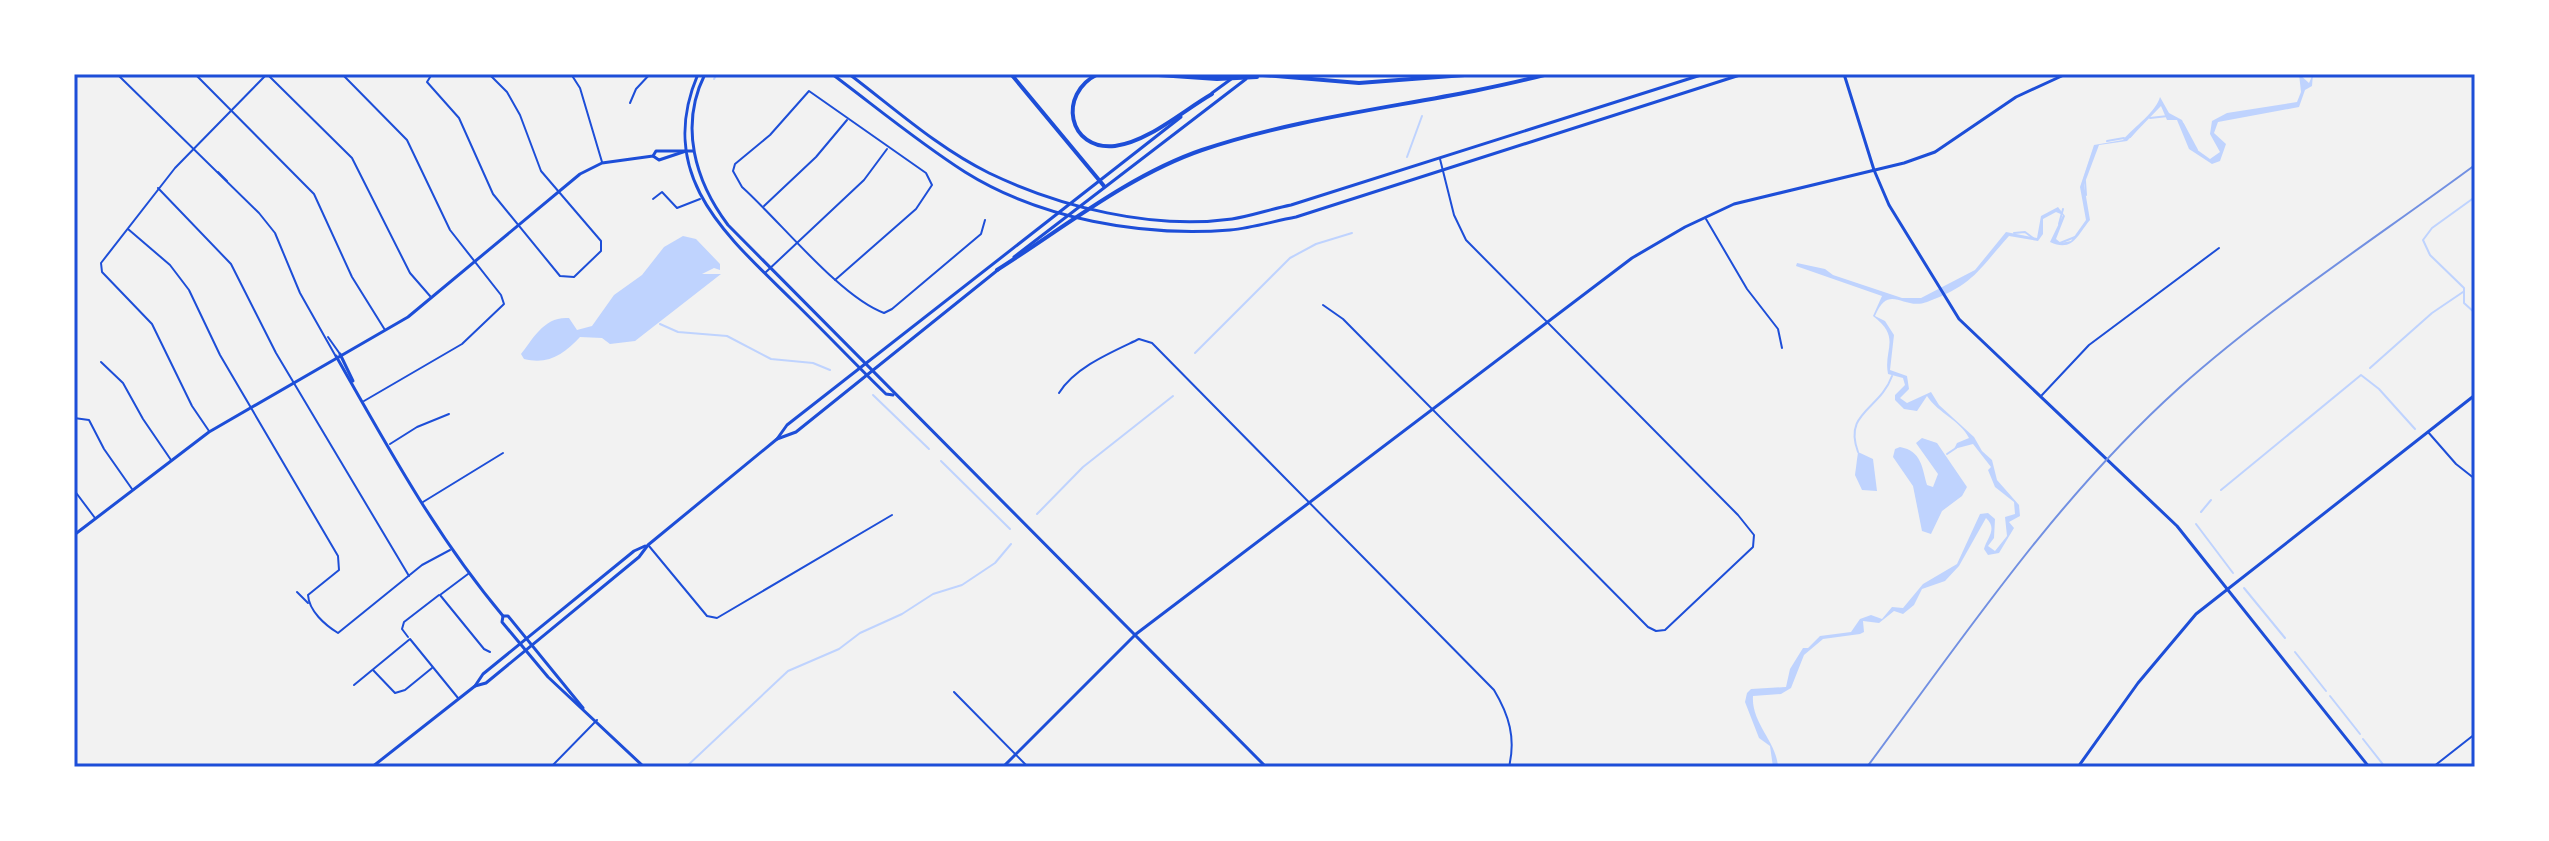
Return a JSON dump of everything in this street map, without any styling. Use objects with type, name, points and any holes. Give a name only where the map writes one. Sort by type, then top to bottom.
[{"type":"highway","points":[[1011,74],[1104,186]]},
{"type":"highway","points":[[1098,74],[1086,80],[1076,92],[1072,112],[1084,138],[1097,145],[1130,142],[1212,94]]},
{"type":"highway","points":[[1144,74],[1217,79],[1268,76]]},
{"type":"highway","points":[[1252,74],[1359,83],[1478,74]]},
{"type":"highway","points":[[997,270],[1147,176],[1199,151],[1257,134],[1548,74]]},
{"type":"main road","points":[[698,74],[688,100],[686,151],[701,198],[720,227],[886,394],[893,395]]},
{"type":"main road","points":[[705,74],[695,104],[693,151],[702,184],[715,208],[769,268],[892,389],[893,395],[1266,767]]},
{"type":"main road","points":[[832,74],[968,174],[1044,207],[1114,225],[1167,230],[1232,230],[1296,217],[1743,74]]},
{"type":"main road","points":[[849,74],[941,144],[987,172],[1054,198],[1116,214],[1231,219],[1291,205],[1704,74]]},
{"type":"main road","points":[[475,686],[486,683],[526,651],[777,439],[787,425],[865,362],[1097,179],[1238,74]]},
{"type":"main road","points":[[777,439],[796,432],[1058,222],[1252,74]]},
{"type":"main road","points":[[1844,74],[1874,170],[1900,227],[1959,319],[2177,526],[2369,767]]},
{"type":"main road","points":[[1003,767],[1136,634],[1632,258],[1734,204],[1935,152],[2016,97],[2066,74]]},
{"type":"main road","points":[[653,156],[656,151],[693,151]]},
{"type":"main road","points":[[74,535],[209,432],[408,317],[558,191],[602,163],[653,156],[659,160],[686,151]]},
{"type":"main road","points":[[338,355],[426,508],[468,574],[503,616],[508,616],[583,708],[644,767]]},
{"type":"main road","points":[[2078,767],[2169,643],[2196,614],[2475,395]]},
{"type":"main road","points":[[372,767],[475,686],[483,674],[634,551],[648,545]]},
{"type":"main road","points":[[503,616],[502,622],[520,645],[573,703],[583,708]]},
{"type":"street","points":[[117,74],[228,182],[275,233],[301,291],[338,355]]},
{"type":"street","points":[[195,74],[314,194],[352,277],[385,330]]},
{"type":"street","points":[[209,432],[192,406],[152,324],[100,269],[105,256],[158,188],[267,74],[352,158],[410,273],[431,297]]},
{"type":"street","points":[[342,74],[407,140],[450,230],[501,295],[502,308],[462,344],[364,401]]},
{"type":"street","points":[[432,74],[427,82],[459,118],[493,194],[560,276],[574,277],[595,258],[602,245],[598,235],[541,171],[520,115],[507,92],[489,74]]},
{"type":"street","points":[[571,74],[580,88],[602,163]]},
{"type":"street","points":[[630,103],[636,89],[650,74]]},
{"type":"street","points":[[835,280],[916,209],[932,185],[926,173],[809,91],[770,135],[735,164],[735,178],[835,280],[868,306],[887,312],[981,234],[985,220]]},
{"type":"street","points":[[764,206],[816,157],[848,119]]},
{"type":"street","points":[[765,273],[864,180],[888,147]]},
{"type":"street","points":[[1323,305],[1343,319],[1643,623],[1656,631],[1665,630],[1753,547],[1754,535],[1466,240],[1454,215],[1440,159]]},
{"type":"street","points":[[158,188],[231,264],[294,382],[409,576]]},
{"type":"street","points":[[653,199],[662,192],[677,208],[701,198]]},
{"type":"street","points":[[1705,217],[1747,289],[1778,329],[1782,348]]},
{"type":"street","points":[[128,229],[170,265],[189,290],[220,355],[340,561],[339,570],[308,595],[309,604]]},
{"type":"street","points":[[2041,396],[2089,345],[2219,248]]},
{"type":"street","points":[[1059,393],[1073,376],[1124,346],[1144,339],[1494,690],[1510,726],[1513,750],[1509,767]]},
{"type":"street","points":[[101,362],[123,383],[172,461]]},
{"type":"street","points":[[390,444],[417,427],[449,414]]},
{"type":"street","points":[[74,418],[89,420],[104,449],[133,490]]},
{"type":"street","points":[[2428,432],[2456,464],[2475,479]]},
{"type":"street","points":[[423,502],[503,453]]},
{"type":"street","points":[[74,490],[95,518]]},
{"type":"street","points":[[648,545],[707,616],[717,618],[892,515]]},
{"type":"street","points":[[297,592],[338,633],[409,576],[451,549]]},
{"type":"street","points":[[459,699],[402,629],[404,622],[468,574]]},
{"type":"street","points":[[440,595],[484,649],[490,652]]},
{"type":"street","points":[[354,685],[410,639]]},
{"type":"street","points":[[372,669],[395,693],[405,690],[433,667]]},
{"type":"street","points":[[954,692],[1028,767]]},
{"type":"street","points":[[551,767],[597,720]]},
{"type":"street","points":[[2433,767],[2475,734]]},
{"type":"water","points":[[2299,74],[2309,83],[2313,74],[2312,86],[2305,90],[2299,107],[2218,122],[2214,133],[2226,144],[2220,161],[2212,164],[2189,149],[2177,120],[2167,120],[2161,106],[2127,141],[2099,145],[2084,185],[2090,220],[2070,244],[2050,242],[2063,215],[2056,212],[2043,219],[2043,234],[2038,241],[2009,236],[1974,275],[1956,289],[1927,302],[1918,304],[1891,299],[1880,306],[1875,316],[1885,321],[1894,335],[1890,370],[1907,376],[1909,389],[1900,398],[1907,403],[1931,392],[1939,405],[1974,437],[1992,460],[1997,480],[2019,505],[2020,516],[2009,522],[2014,528],[1999,553],[1988,555],[1984,549],[1991,534],[1986,518],[1959,566],[1945,581],[1922,589],[1914,605],[1903,614],[1894,611],[1879,623],[1863,621],[1864,632],[1860,634],[1823,639],[1804,655],[1791,688],[1781,694],[1753,696],[1756,715],[1777,758],[1778,767],[1773,767],[1770,746],[1759,738],[1745,702],[1747,693],[1751,689],[1786,687],[1790,669],[1803,648],[1808,648],[1820,636],[1851,632],[1860,619],[1871,615],[1882,619],[1892,607],[1903,608],[1923,584],[1957,564],[1980,514],[1988,513],[1995,519],[1994,538],[1988,546],[1995,551],[2007,536],[2005,517],[2015,514],[2014,502],[1995,487],[1988,470],[1991,467],[1973,444],[1954,449],[1957,443],[1969,438],[1960,426],[1927,396],[1917,411],[1904,409],[1895,400],[1895,395],[1905,385],[1903,378],[1888,374],[1889,337],[1873,316],[1882,296],[1796,266],[1797,263],[1825,269],[1833,275],[1902,298],[1921,298],[1975,270],[2006,232],[2037,238],[2041,216],[2058,207],[2065,216],[2056,239],[2061,243],[2071,241],[2086,220],[2080,187],[2094,145],[2123,140],[2150,114],[2160,97],[2169,113],[2182,120],[2196,149],[2210,159],[2220,152],[2210,134],[2212,121],[2227,113],[2297,102],[2301,92]]},
{"type":"water","points":[[683,236],[696,239],[720,264],[720,270],[714,268],[702,274],[721,274],[635,341],[610,344],[602,338],[580,337],[555,357],[524,359],[521,354],[530,342],[553,321],[569,318],[577,330],[592,326],[614,295],[642,275],[664,247]]},
{"type":"water","points":[[1922,438],[1937,443],[1967,487],[1962,496],[1942,511],[1931,534],[1922,531],[1913,486],[1893,457],[1895,449],[1900,447],[1913,452],[1920,461],[1927,485],[1933,487],[1938,474],[1916,443]]},
{"type":"water","points":[[1858,452],[1873,459],[1877,491],[1862,490],[1855,475]]},
{"type":"waterway","points":[[714,79],[717,74]]},
{"type":"waterway","points":[[1407,157],[1422,116]]},
{"type":"waterway","points":[[2150,118],[2168,116]]},
{"type":"waterway","points":[[2130,137],[2142,123]]},
{"type":"waterway","points":[[2183,124],[2197,150]]},
{"type":"waterway","points":[[2107,141],[2124,138]]},
{"type":"waterway","points":[[2085,181],[2086,195]]},
{"type":"waterway","points":[[2475,197],[2432,228],[2423,240],[2430,255],[2464,288],[2464,303],[2475,313]]},
{"type":"waterway","points":[[2059,224],[2063,209]]},
{"type":"waterway","points":[[2014,233],[2025,232],[2033,238]]},
{"type":"waterway","points":[[1195,353],[1290,258],[1316,244],[1352,233]]},
{"type":"waterway","points":[[2060,243],[2075,237]]},
{"type":"waterway","points":[[2370,368],[2432,313],[2463,292]]},
{"type":"waterway","points":[[660,324],[678,332],[727,336],[771,359],[813,363],[830,370]]},
{"type":"waterway","points":[[2221,490],[2361,375],[2379,389],[2415,429]]},
{"type":"waterway","points":[[1858,452],[1855,428],[1859,419],[1880,397],[1892,376]]},
{"type":"waterway","points":[[873,395],[929,449]]},
{"type":"waterway","points":[[1037,514],[1083,467],[1173,396]]},
{"type":"waterway","points":[[1947,454],[1956,448]]},
{"type":"waterway","points":[[941,461],[1010,529]]},
{"type":"waterway","points":[[2201,512],[2211,500]]},
{"type":"waterway","points":[[2196,524],[2233,573]]},
{"type":"waterway","points":[[686,767],[788,671],[839,649],[860,633],[902,614],[933,594],[962,585],[995,563],[1011,544]]},
{"type":"waterway","points":[[2244,588],[2285,638]]},
{"type":"waterway","points":[[2295,652],[2326,691]]},
{"type":"waterway","points":[[2330,696],[2360,734]]},
{"type":"waterway","points":[[2363,739],[2385,767]]},
{"type":"railway","points":[[1867,767],[1976,618],[2052,522],[2134,431],[2179,388],[2250,329],[2475,165]]}]
